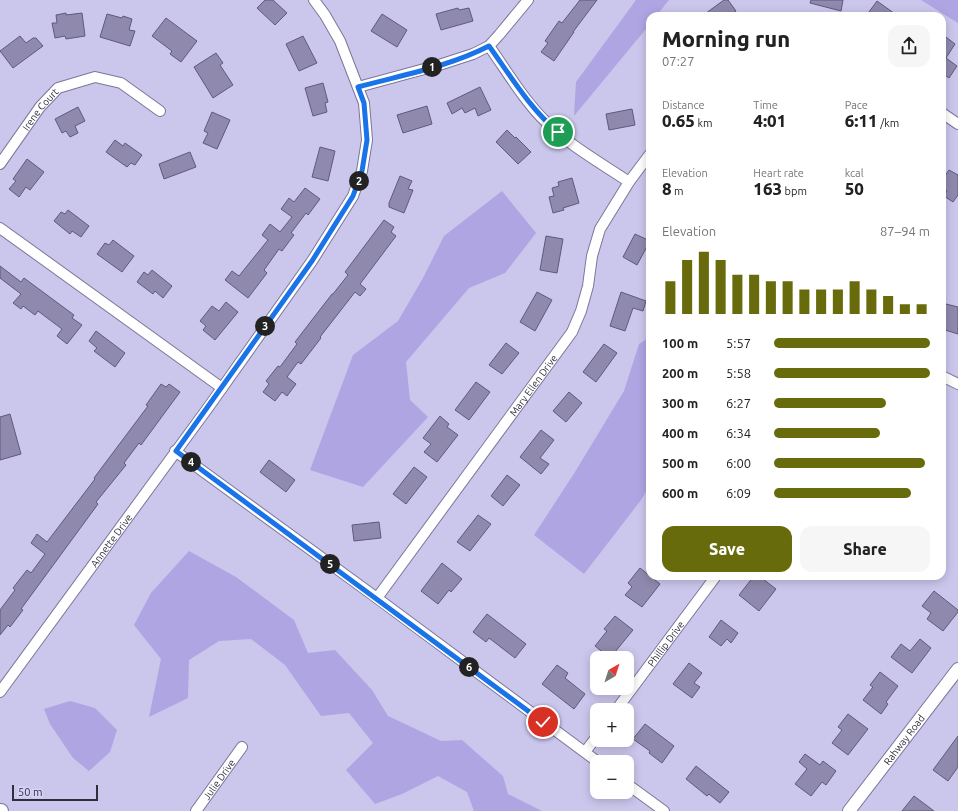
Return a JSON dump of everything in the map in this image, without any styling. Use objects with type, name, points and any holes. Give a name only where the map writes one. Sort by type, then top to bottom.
[{"type":"street","name":"Annette Drive","points":[[0,692],[222,388],[312,261],[353,196],[362,171],[367,140],[364,103],[338,37],[314,0]]},
{"type":"street","points":[[358,87],[439,65],[472,54],[489,46],[528,0]]},
{"type":"street","points":[[489,46],[537,112],[547,123],[577,147],[629,182]]},
{"type":"street","name":"Irene Court","points":[[0,164],[40,107],[58,88],[95,77],[121,83],[160,111]]},
{"type":"street","points":[[946,116],[958,124]]},
{"type":"street","name":"Mary Ellen Drive","points":[[377,598],[572,332],[581,311],[588,286],[592,256],[600,229],[629,182],[646,159]]},
{"type":"street","points":[[0,228],[222,388]]},
{"type":"street","points":[[946,378],[958,384]]},
{"type":"street","points":[[176,451],[590,756]]},
{"type":"street","name":"Phillip Drive","points":[[621,703],[713,580]]},
{"type":"street","name":"Rahway Road","points":[[849,811],[958,669]]},
{"type":"street","points":[[585,752],[590,745]]},
{"type":"street","name":"Julie Drive","points":[[196,811],[242,747]]},
{"type":"street","points":[[634,789],[664,811]]},
{"type":"shaded area","points":[[636,0],[669,0],[659,12],[646,12],[646,29],[574,116],[576,82]]},
{"type":"shaded area","points":[[921,0],[958,0],[958,23],[946,16],[946,12],[940,12]]},
{"type":"shaded area","points":[[502,191],[536,233],[505,273],[469,288],[406,362],[410,400],[428,417],[363,487],[310,470],[353,355],[398,321],[423,278],[444,236]]},
{"type":"shaded area","points":[[646,340],[646,492],[584,574],[534,535],[575,472],[624,391],[639,344]]},
{"type":"shaded area","points":[[189,551],[236,577],[294,620],[308,653],[335,650],[372,690],[388,716],[441,741],[462,740],[503,776],[508,794],[542,811],[474,811],[467,792],[438,776],[402,794],[375,804],[346,770],[373,743],[349,713],[321,716],[285,665],[251,639],[219,641],[189,660],[188,698],[149,717],[161,659],[134,625],[151,593]]},
{"type":"shaded area","points":[[70,701],[95,708],[117,730],[110,752],[89,771],[73,758],[50,724],[44,709]]},
{"type":"building","points":[[265,0],[273,0],[287,13],[275,25],[257,8]]},
{"type":"building","points":[[580,0],[597,0],[554,61],[541,52],[548,43],[545,41],[559,21],[562,23]]},
{"type":"building","points":[[724,0],[728,0],[736,11],[735,12],[708,12]]},
{"type":"building","points":[[811,0],[843,0],[841,11],[810,3]]},
{"type":"building","points":[[877,1],[892,12],[869,12]]},
{"type":"building","points":[[458,8],[459,10],[469,8],[473,21],[441,30],[436,14]]},
{"type":"building","points":[[66,13],[66,15],[82,13],[85,36],[66,39],[65,36],[55,38],[52,23],[57,23],[56,15]]},
{"type":"building","points":[[107,14],[132,19],[129,30],[135,31],[130,46],[100,37]]},
{"type":"building","points":[[382,14],[407,30],[397,47],[371,31]]},
{"type":"building","points":[[166,18],[197,41],[181,62],[170,54],[172,51],[152,36]]},
{"type":"building","points":[[20,36],[26,43],[33,38],[36,38],[43,46],[13,68],[0,51]]},
{"type":"building","points":[[303,36],[317,63],[299,71],[286,44]]},
{"type":"building","points":[[946,37],[955,44],[946,58]]},
{"type":"building","points":[[216,53],[223,63],[220,65],[233,85],[213,98],[194,67]]},
{"type":"building","points":[[946,58],[957,66],[949,78],[946,76]]},
{"type":"building","points":[[323,83],[328,102],[325,103],[327,112],[313,116],[305,88]]},
{"type":"building","points":[[480,87],[491,110],[478,116],[475,108],[465,113],[462,108],[452,114],[447,103]]},
{"type":"building","points":[[427,106],[432,124],[403,133],[397,115]]},
{"type":"building","points":[[78,107],[85,121],[75,126],[78,133],[70,137],[66,131],[62,133],[55,119]]},
{"type":"building","points":[[632,109],[635,125],[609,130],[606,114]]},
{"type":"building","points":[[212,112],[230,120],[217,149],[203,143],[208,133],[204,131]]},
{"type":"building","points":[[507,130],[531,152],[518,164],[496,142]]},
{"type":"building","points":[[115,140],[123,146],[125,143],[142,155],[135,165],[131,163],[127,167],[106,152]]},
{"type":"building","points":[[320,147],[335,151],[328,181],[312,177]]},
{"type":"building","points":[[190,152],[196,167],[164,179],[159,164]]},
{"type":"building","points":[[27,159],[44,172],[30,190],[26,187],[19,197],[9,189],[16,181],[13,179]]},
{"type":"building","points":[[949,170],[958,175],[958,195],[953,202],[946,197],[946,174]]},
{"type":"building","points":[[400,176],[412,181],[408,189],[413,190],[404,213],[389,207],[389,203]]},
{"type":"building","points":[[572,178],[579,203],[553,213],[549,197],[554,196],[552,188],[559,186],[558,182]]},
{"type":"building","points":[[305,188],[320,199],[308,215],[306,213],[291,233],[294,235],[282,251],[279,249],[264,270],[267,273],[248,298],[225,280],[232,271],[239,276],[268,240],[262,235],[270,224],[280,232],[292,217],[281,209],[289,198],[294,202]]},
{"type":"building","points":[[68,210],[89,226],[81,237],[72,231],[70,234],[54,221],[61,212],[65,214]]},
{"type":"building","points":[[384,220],[394,227],[391,232],[396,236],[360,284],[366,289],[360,296],[355,292],[301,364],[298,362],[287,377],[296,384],[287,396],[282,392],[275,401],[263,392],[269,384],[266,381],[278,366],[280,367],[297,344],[295,342],[348,275],[345,272]]},
{"type":"building","points":[[635,234],[646,239],[646,248],[637,265],[623,257]]},
{"type":"building","points":[[546,236],[563,239],[557,273],[540,270]]},
{"type":"building","points":[[113,240],[134,256],[122,272],[97,254],[105,243],[109,245]]},
{"type":"building","points":[[0,266],[21,282],[24,278],[74,315],[72,318],[82,325],[67,344],[57,336],[62,329],[38,311],[35,315],[23,306],[21,309],[13,303],[21,294],[0,278]]},
{"type":"building","points":[[152,270],[172,286],[163,298],[155,291],[153,294],[137,282],[144,272],[148,275]]},
{"type":"building","points":[[537,292],[552,300],[535,331],[520,322]]},
{"type":"building","points":[[621,292],[646,301],[643,311],[633,308],[625,331],[610,326]]},
{"type":"building","points":[[226,302],[238,312],[215,340],[203,330],[206,326],[200,321],[212,306],[219,311]]},
{"type":"building","points":[[946,304],[958,307],[958,334],[946,330]]},
{"type":"building","points":[[96,331],[125,353],[115,367],[94,351],[97,348],[89,341]]},
{"type":"building","points":[[506,343],[519,353],[502,374],[489,365]]},
{"type":"building","points":[[604,344],[617,353],[596,382],[583,372]]},
{"type":"building","points":[[476,382],[490,392],[469,420],[455,410]]},
{"type":"building","points":[[161,384],[166,387],[169,384],[180,392],[141,445],[139,443],[124,463],[126,465],[96,502],[98,504],[21,609],[23,610],[10,627],[8,625],[0,635],[0,610],[15,590],[13,588],[27,570],[31,573],[45,554],[31,543],[37,534],[47,542],[148,406],[146,405]]},
{"type":"building","points":[[569,392],[582,403],[566,422],[553,411]]},
{"type":"building","points":[[10,414],[21,454],[0,460],[0,417]]},
{"type":"building","points":[[440,416],[449,424],[447,427],[458,435],[437,462],[424,452],[431,444],[423,438]]},
{"type":"building","points":[[541,430],[554,440],[540,458],[549,464],[541,474],[520,457]]},
{"type":"building","points":[[269,460],[295,480],[286,492],[260,472]]},
{"type":"building","points":[[414,467],[427,477],[406,504],[393,494]]},
{"type":"building","points":[[507,475],[520,485],[503,506],[491,496]]},
{"type":"building","points":[[478,515],[491,524],[470,551],[457,542]]},
{"type":"building","points":[[379,522],[381,538],[354,541],[352,525]]},
{"type":"building","points":[[442,563],[462,579],[451,592],[449,590],[438,604],[421,591]]},
{"type":"building","points":[[640,568],[646,573],[646,580],[655,580],[660,584],[642,607],[625,595],[632,587],[628,583]]},
{"type":"building","points":[[751,580],[764,580],[776,589],[759,611],[739,595]]},
{"type":"building","points":[[934,591],[958,610],[943,631],[927,619],[931,613],[922,606]]},
{"type":"building","points":[[487,614],[526,644],[515,658],[489,638],[486,642],[473,632]]},
{"type":"building","points":[[615,616],[633,630],[616,651],[601,651],[595,646],[607,631],[604,629]]},
{"type":"building","points":[[721,620],[738,633],[731,643],[727,639],[721,646],[709,637]]},
{"type":"building","points":[[920,639],[931,648],[912,673],[891,657],[901,644],[910,651]]},
{"type":"building","points":[[689,663],[702,673],[694,683],[700,687],[692,698],[673,684]]},
{"type":"building","points":[[557,665],[568,673],[565,678],[585,694],[574,709],[542,684]]},
{"type":"building","points":[[880,672],[898,686],[886,702],[888,704],[881,714],[863,700],[873,687],[870,685]]},
{"type":"building","points":[[848,714],[868,729],[848,755],[832,743],[842,730],[838,727]]},
{"type":"building","points":[[645,724],[674,746],[662,763],[649,753],[650,751],[634,740]]},
{"type":"building","points":[[958,736],[958,767],[948,781],[933,770]]},
{"type":"building","points":[[805,754],[820,765],[823,761],[836,771],[826,785],[822,782],[811,796],[795,784],[807,769],[799,762]]},
{"type":"building","points":[[696,766],[729,792],[720,803],[709,794],[707,796],[686,779]]},
{"type":"building","points":[[914,796],[934,811],[902,811]]},
{"type":"route","points":[[543,722],[176,451],[312,261],[353,196],[362,171],[367,140],[364,103],[358,87],[439,65],[472,54],[489,46],[537,112],[558,132]]}]
